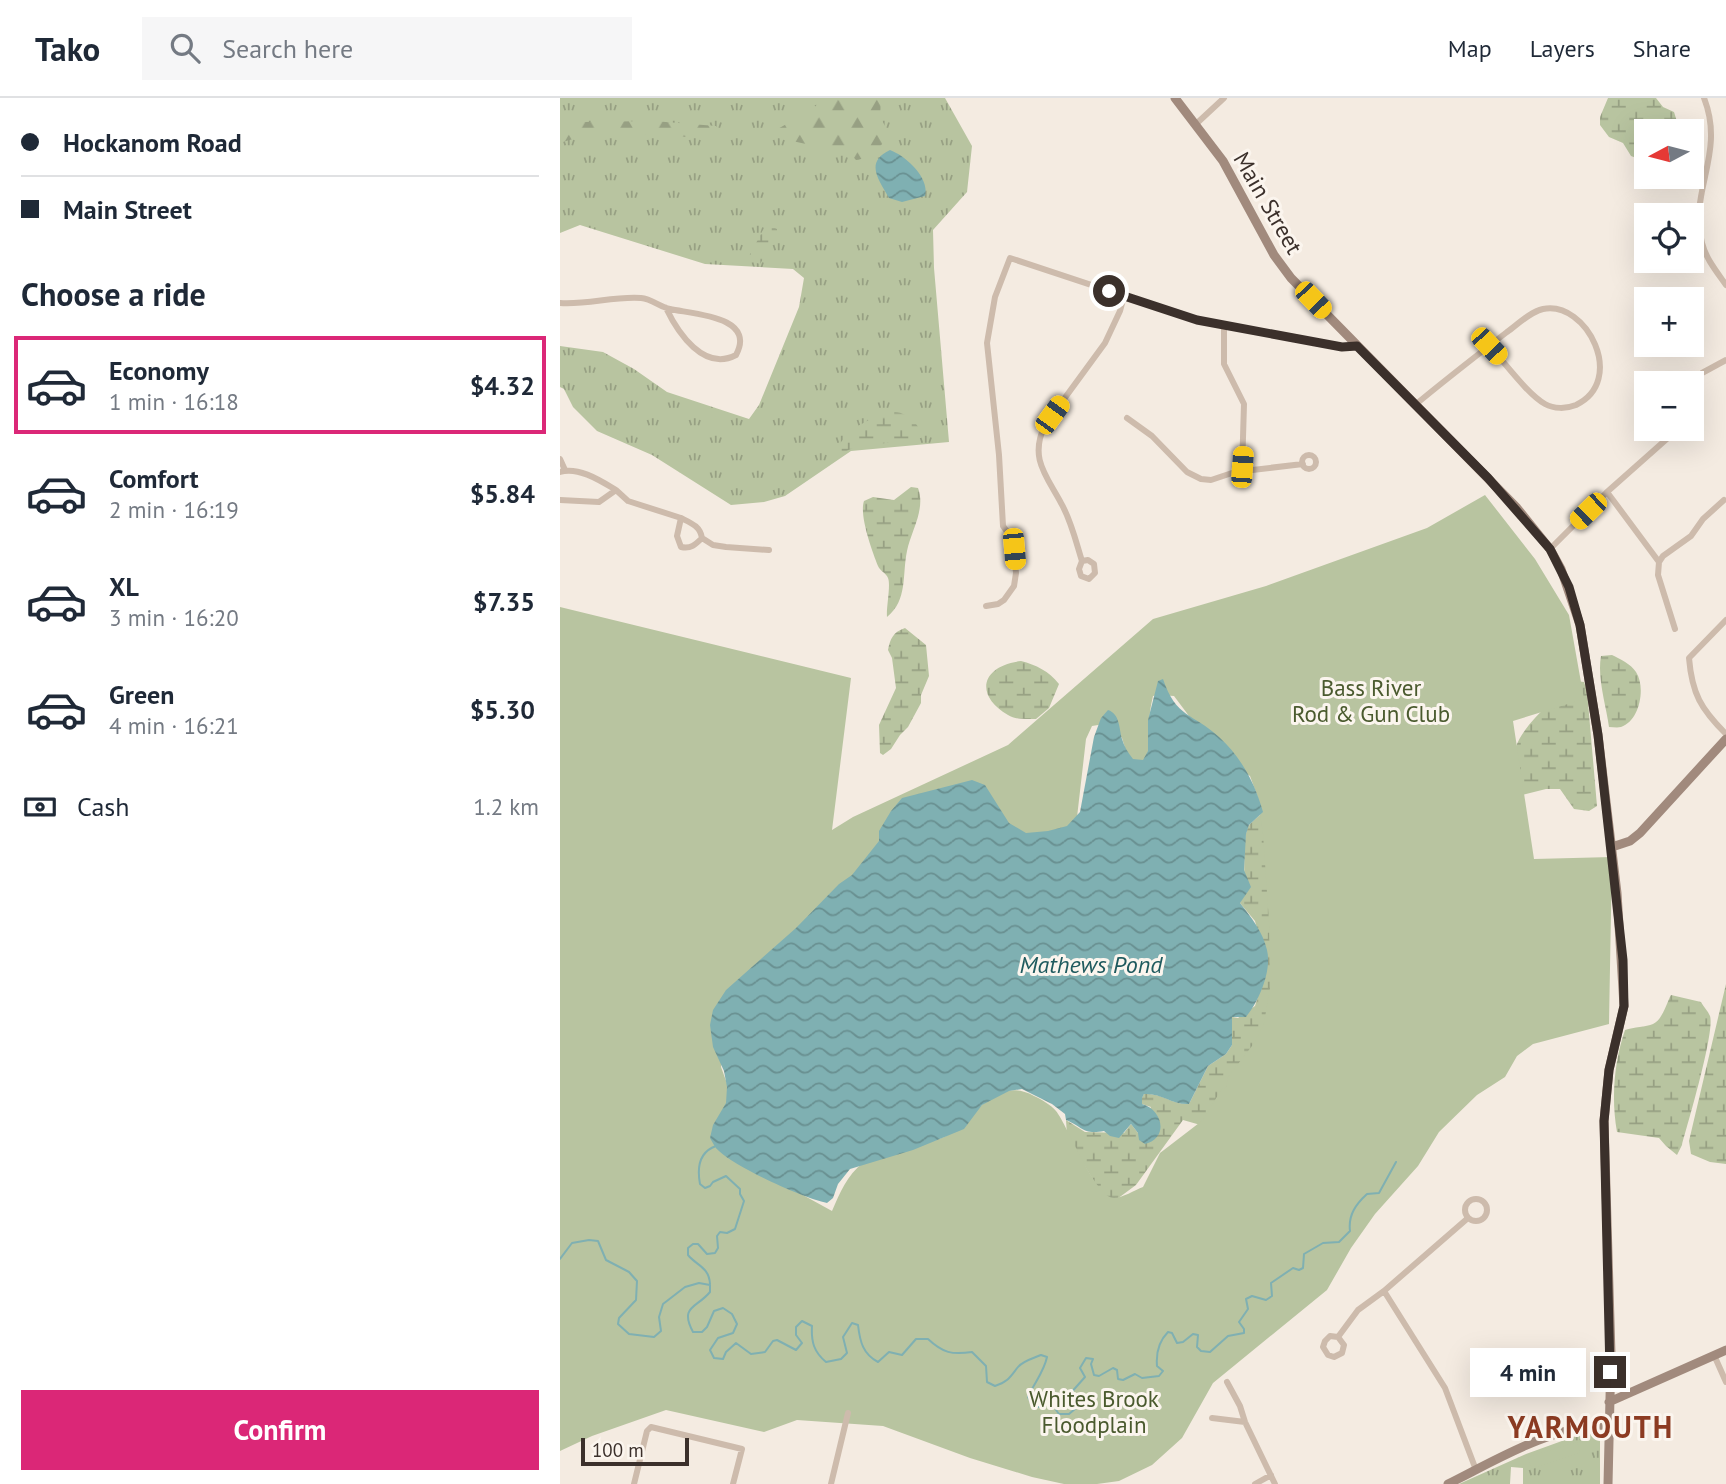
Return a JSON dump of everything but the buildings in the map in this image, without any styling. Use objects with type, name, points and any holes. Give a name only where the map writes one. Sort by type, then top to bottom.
[{"type":"main road","name":"Main Street","points":[[1175,98],[1223,161],[1279,262],[1298,285],[1507,498],[1550,549],[1569,587],[1580,625],[1598,735],[1623,960],[1624,1006],[1605,1100],[1611,1355],[1608,1484]]},
{"type":"main road","points":[[1612,847],[1630,841],[1640,833],[1726,739]]},
{"type":"main road","points":[[1609,1402],[1726,1350]]},
{"type":"main road","points":[[1448,1484],[1562,1432],[1608,1425]]},
{"type":"street","points":[[1196,124],[1224,98]]},
{"type":"street","points":[[1704,98],[1714,117],[1717,141],[1715,165],[1699,214],[1700,235],[1707,257],[1726,285]]},
{"type":"street","points":[[985,606],[1004,600],[1014,586],[1016,573],[1013,540],[1003,526],[999,455],[987,343],[995,297],[1010,258],[1197,320],[1342,347],[1357,346]]},
{"type":"street","points":[[1082,561],[1062,504],[1043,473],[1039,442],[1045,425],[1105,343],[1124,296]]},
{"type":"street","points":[[560,303],[641,298],[666,308],[707,315],[730,324],[737,330],[740,340],[736,355],[720,360],[696,349],[676,328],[666,308]]},
{"type":"street","points":[[1415,405],[1489,346],[1543,309],[1560,309],[1580,323],[1596,346],[1601,360],[1600,376],[1593,390],[1582,401],[1572,406],[1553,407],[1539,399],[1489,346]]},
{"type":"street","points":[[1224,326],[1224,364],[1244,404],[1242,471]]},
{"type":"street","points":[[1704,372],[1726,360]]},
{"type":"street","points":[[1127,418],[1140,426],[1179,465],[1196,477],[1211,480],[1242,471],[1303,464]]},
{"type":"street","points":[[1550,549],[1665,441]]},
{"type":"street","points":[[560,459],[562,471],[587,475],[616,490],[628,501],[694,524],[701,531],[702,538]]},
{"type":"street","points":[[560,500],[599,502],[616,490]]},
{"type":"street","points":[[1608,492],[1659,562]]},
{"type":"street","points":[[1675,629],[1658,575],[1659,562],[1663,556],[1691,536],[1703,519],[1724,500]]},
{"type":"street","points":[[681,518],[677,536],[681,547],[695,545],[702,538]]},
{"type":"street","points":[[702,538],[726,547],[769,550]]},
{"type":"street","points":[[1726,620],[1689,659],[1696,696],[1708,715],[1726,734]]},
{"type":"street","points":[[1338,1337],[1358,1310],[1384,1291],[1468,1218]]},
{"type":"street","points":[[1384,1291],[1445,1388],[1476,1470]]},
{"type":"street","points":[[1714,1355],[1726,1382]]},
{"type":"street","points":[[1227,1382],[1275,1484]]},
{"type":"street","points":[[831,1484],[848,1412]]},
{"type":"street","points":[[1212,1418],[1245,1422]]},
{"type":"street","points":[[634,1484],[647,1431],[652,1427],[742,1449],[733,1484]]},
{"type":"street","points":[[1255,1484],[1270,1475]]},
{"type":"green space","points":[[560,98],[945,98],[972,146],[967,192],[933,230],[949,442],[851,451],[785,496],[764,502],[731,505],[652,455],[597,431],[573,407],[564,389],[560,387],[560,346],[603,352],[667,392],[749,419],[759,405],[799,307],[804,278],[793,269],[705,264],[580,225],[560,233]]},
{"type":"green space","points":[[822,98],[881,98],[880,117],[889,133],[887,137],[871,154],[856,160],[846,149],[829,154],[806,144],[774,137],[775,131],[806,113]]},
{"type":"green space","points":[[1608,98],[1656,98],[1663,107],[1674,112],[1676,119],[1634,119],[1634,157],[1623,143],[1609,137],[1600,125],[1600,117]]},
{"type":"green space","points":[[576,120],[653,121],[716,126],[720,131],[714,137],[617,134],[560,143],[563,128]]},
{"type":"green space","points":[[771,226],[777,229],[777,235],[760,264],[747,260],[763,230]]},
{"type":"green space","points":[[895,412],[913,420],[923,437],[857,446],[836,456],[834,454],[851,431],[877,417]]},
{"type":"green space","points":[[911,487],[918,488],[919,512],[907,551],[901,595],[894,610],[887,617],[889,581],[878,566],[870,543],[863,515],[864,501],[873,497],[894,500]]},
{"type":"green space","name":"Bass River Rod & Gun Club","points":[[1485,495],[1535,559],[1569,615],[1584,699],[1513,721],[1534,859],[1612,857],[1609,1024],[1533,1044],[1517,1056],[1505,1077],[1477,1095],[1439,1132],[1418,1166],[1375,1214],[1351,1248],[1327,1290],[1213,1383],[1182,1438],[1152,1465],[1119,1481],[1064,1484],[1032,1477],[970,1458],[883,1426],[797,1420],[764,1432],[666,1410],[592,1436],[560,1451],[560,607],[851,678],[832,830],[853,817],[1008,745],[1153,619],[1266,586],[1427,528]],"holes":[[[1153,696],[1174,696],[1201,732],[1228,761],[1250,776],[1258,798],[1269,922],[1270,988],[1264,1023],[1255,1042],[1228,1077],[1226,1087],[1221,1090],[1203,1120],[1160,1153],[1143,1187],[1117,1198],[1107,1195],[1090,1174],[1056,1111],[1040,1099],[1019,1091],[1005,1091],[993,1097],[950,1134],[939,1139],[872,1157],[848,1179],[832,1211],[721,1150],[733,1100],[721,1067],[728,1031],[845,886],[1076,826],[1086,739],[1092,726],[1110,723],[1122,738],[1129,761],[1164,769],[1151,733],[1151,708]]]},
{"type":"green space","points":[[905,628],[926,645],[929,676],[921,695],[921,703],[908,727],[883,755],[880,753],[879,725],[896,688],[892,658],[888,650],[893,636]]},
{"type":"green space","points":[[1612,655],[1634,669],[1641,686],[1637,711],[1628,724],[1620,727],[1609,727],[1601,682],[1601,656]]},
{"type":"green space","points":[[1021,661],[1042,669],[1059,684],[1049,708],[1036,719],[1008,715],[990,699],[987,690],[990,675],[997,669]]},
{"type":"green space","points":[[1576,681],[1584,682],[1587,691],[1597,806],[1589,811],[1574,809],[1560,789],[1546,789],[1514,797],[1513,758],[1521,736],[1547,706]]},
{"type":"green space","points":[[1263,812],[1292,1010],[1204,1126],[1183,1120],[1136,1185],[1113,1202],[1105,1200],[1067,1136],[1066,1120],[1085,1132],[1124,1133],[1131,1124],[1138,1133],[1151,1107],[1140,1101],[1144,1094],[1189,1104],[1208,1066],[1226,1054],[1232,1045],[1232,1017],[1238,1018],[1255,1006],[1267,967],[1255,921],[1240,903],[1244,884],[1247,831],[1250,824]]},
{"type":"green space","points":[[1726,984],[1726,1164],[1710,1162],[1691,1154],[1689,1141]]},
{"type":"green space","points":[[1671,995],[1701,1002],[1710,1016],[1709,1040],[1700,1078],[1677,1155],[1659,1138],[1617,1132],[1614,1107],[1616,1068],[1625,1030],[1656,1022]]},
{"type":"green space","points":[[1584,1433],[1591,1434],[1600,1441],[1600,1484],[1523,1484],[1523,1468],[1511,1467],[1510,1484],[1459,1484],[1526,1454]]},
{"type":"green space","points":[[1577,1442],[1580,1453],[1532,1469],[1528,1457]]},
{"type":"water","points":[[890,150],[903,157],[920,175],[926,189],[925,196],[902,202],[889,198],[878,178],[876,166],[877,160]]},
{"type":"water","name":"Mathews Pond","points":[[1163,679],[1168,692],[1180,708],[1210,729],[1234,753],[1256,791],[1263,812],[1249,825],[1246,834],[1244,870],[1251,887],[1240,903],[1263,937],[1268,958],[1266,976],[1260,994],[1246,1017],[1232,1017],[1232,1045],[1226,1054],[1208,1066],[1189,1104],[1144,1094],[1142,1104],[1155,1112],[1160,1124],[1158,1136],[1145,1144],[1139,1140],[1138,1133],[1131,1124],[1119,1138],[1104,1131],[1087,1131],[1066,1120],[1065,1114],[1052,1104],[1022,1089],[1009,1091],[982,1105],[964,1129],[913,1150],[850,1169],[838,1184],[833,1198],[827,1203],[771,1182],[740,1166],[718,1150],[710,1138],[713,1125],[726,1103],[727,1087],[724,1071],[713,1047],[710,1025],[713,1010],[726,990],[796,928],[839,884],[852,875],[879,841],[879,831],[902,798],[972,780],[985,785],[1009,823],[1026,833],[1067,826],[1080,812],[1094,737],[1101,718],[1108,710],[1115,715],[1128,752],[1133,759],[1143,760],[1148,751],[1148,720],[1158,681]]},
{"type":"waterway","points":[[710,1284],[705,1270],[688,1255],[688,1248],[698,1244],[707,1254],[715,1253],[718,1248],[717,1236],[720,1232],[727,1233],[735,1229],[744,1201],[740,1189],[726,1176],[705,1188],[700,1184],[700,1161],[706,1152],[716,1146]]},
{"type":"waterway","points":[[560,1259],[572,1243],[598,1241],[606,1260],[629,1272],[637,1281],[636,1300],[619,1318],[618,1324],[629,1334],[654,1337],[661,1331],[659,1317],[663,1304],[685,1287],[699,1283],[710,1285],[710,1292],[689,1312],[689,1323],[693,1332],[702,1332],[714,1311],[723,1308],[732,1314],[737,1324],[733,1333],[718,1338],[710,1350],[714,1358],[723,1359],[736,1343],[751,1354],[765,1352],[773,1341],[777,1340],[796,1350],[802,1343],[796,1335],[796,1327],[802,1321],[812,1326],[814,1346],[826,1362],[841,1359],[847,1353],[843,1337],[852,1323],[858,1325],[861,1342],[878,1362],[889,1352],[902,1355],[916,1339],[928,1339],[948,1352],[972,1352],[986,1366],[987,1382],[995,1386],[1006,1381],[1026,1361],[1041,1355],[1047,1357],[1028,1397],[1033,1406],[1039,1407],[1039,1400],[1045,1395],[1054,1396],[1059,1414],[1069,1414],[1075,1409],[1069,1395],[1085,1377],[1080,1368],[1086,1358],[1093,1359],[1091,1364],[1094,1375],[1099,1376],[1113,1368],[1117,1370],[1118,1379],[1123,1380],[1135,1374],[1142,1378],[1159,1376],[1163,1371],[1157,1366],[1158,1352],[1162,1339],[1168,1332],[1172,1333],[1177,1343],[1193,1334],[1198,1335],[1197,1347],[1201,1351],[1210,1352],[1228,1336],[1244,1333],[1239,1322],[1248,1309],[1246,1299],[1252,1296],[1266,1300],[1272,1296],[1271,1283],[1293,1268],[1303,1268],[1304,1254],[1323,1243],[1339,1242],[1350,1231],[1350,1220],[1356,1206],[1367,1194],[1379,1193],[1396,1162]]},
{"type":"district","name":"YARMOUTH","points":[[1591,1428]]},
{"type":"route","points":[[1109,291],[1197,320],[1224,326],[1342,347],[1357,346],[1517,509],[1550,549],[1561,569],[1575,604],[1595,710],[1623,960],[1624,1006],[1609,1070],[1604,1121],[1610,1372]]},
{"type":"park label","name":"Whites Brook Floodplain","points":[[1094,1412]]}]
